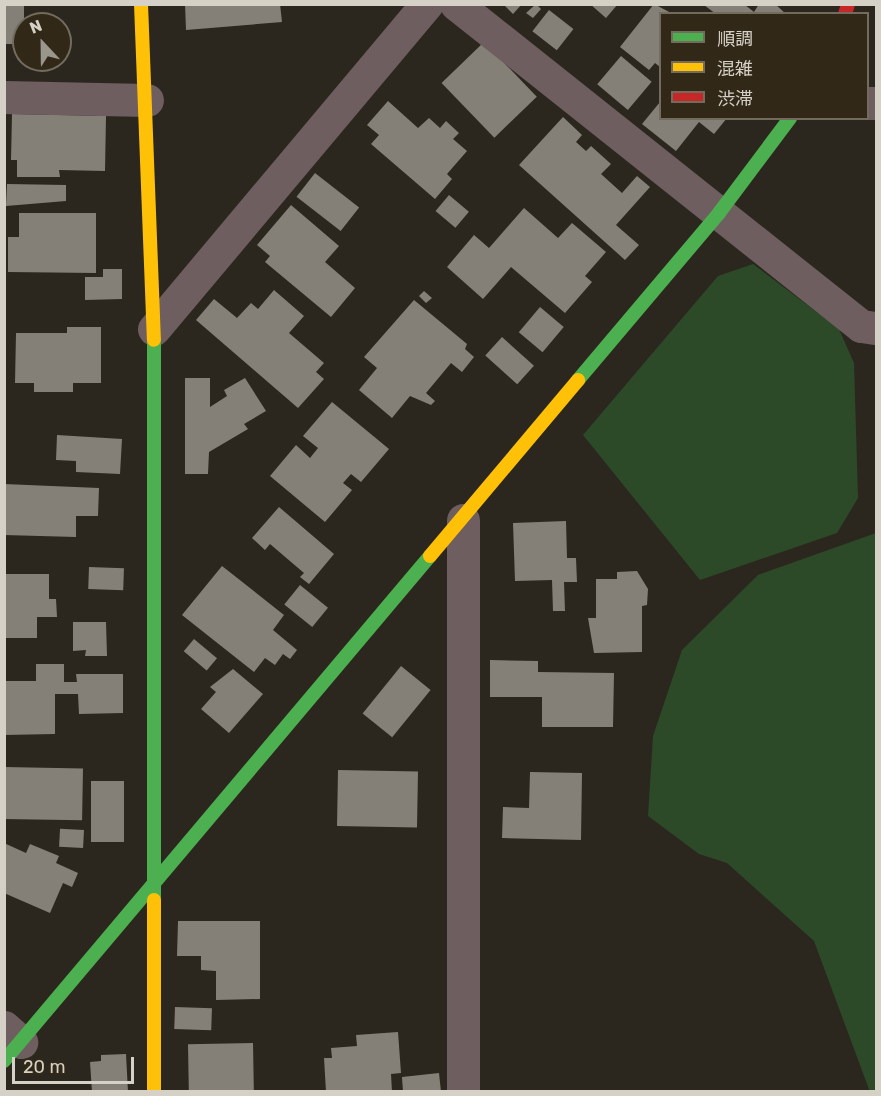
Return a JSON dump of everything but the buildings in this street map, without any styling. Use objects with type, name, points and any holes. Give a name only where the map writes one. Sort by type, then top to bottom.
[{"type":"street","points":[[141,4],[147,100],[154,329],[150,892],[154,1092]]},
{"type":"street","points":[[154,329],[427,4]]},
{"type":"street","points":[[456,4],[861,326],[876,328]]},
{"type":"street","points":[[4,97],[147,100]]},
{"type":"street","points":[[10,1043],[150,892],[719,213],[789,120]]},
{"type":"street","points":[[463,520],[464,1092]]},
{"type":"green space","points":[[753,264],[839,329],[854,363],[858,498],[837,533],[700,580],[583,435],[718,276]]},
{"type":"green space","points":[[876,533],[876,1091],[870,1092],[814,941],[727,863],[699,854],[648,816],[653,736],[682,650],[758,575]]},
{"type":"traffic: fast","points":[[578,380],[719,213],[789,120]]},
{"type":"traffic: fast","points":[[154,340],[154,900]]},
{"type":"traffic: fast","points":[[4,1061],[430,556]]},
{"type":"traffic: slow","points":[[141,4],[154,340]]},
{"type":"traffic: slow","points":[[430,556],[578,380]]},
{"type":"traffic: slow","points":[[154,900],[154,1092]]},
{"type":"traffic: jam","points":[[846,12],[848,4]]}]
